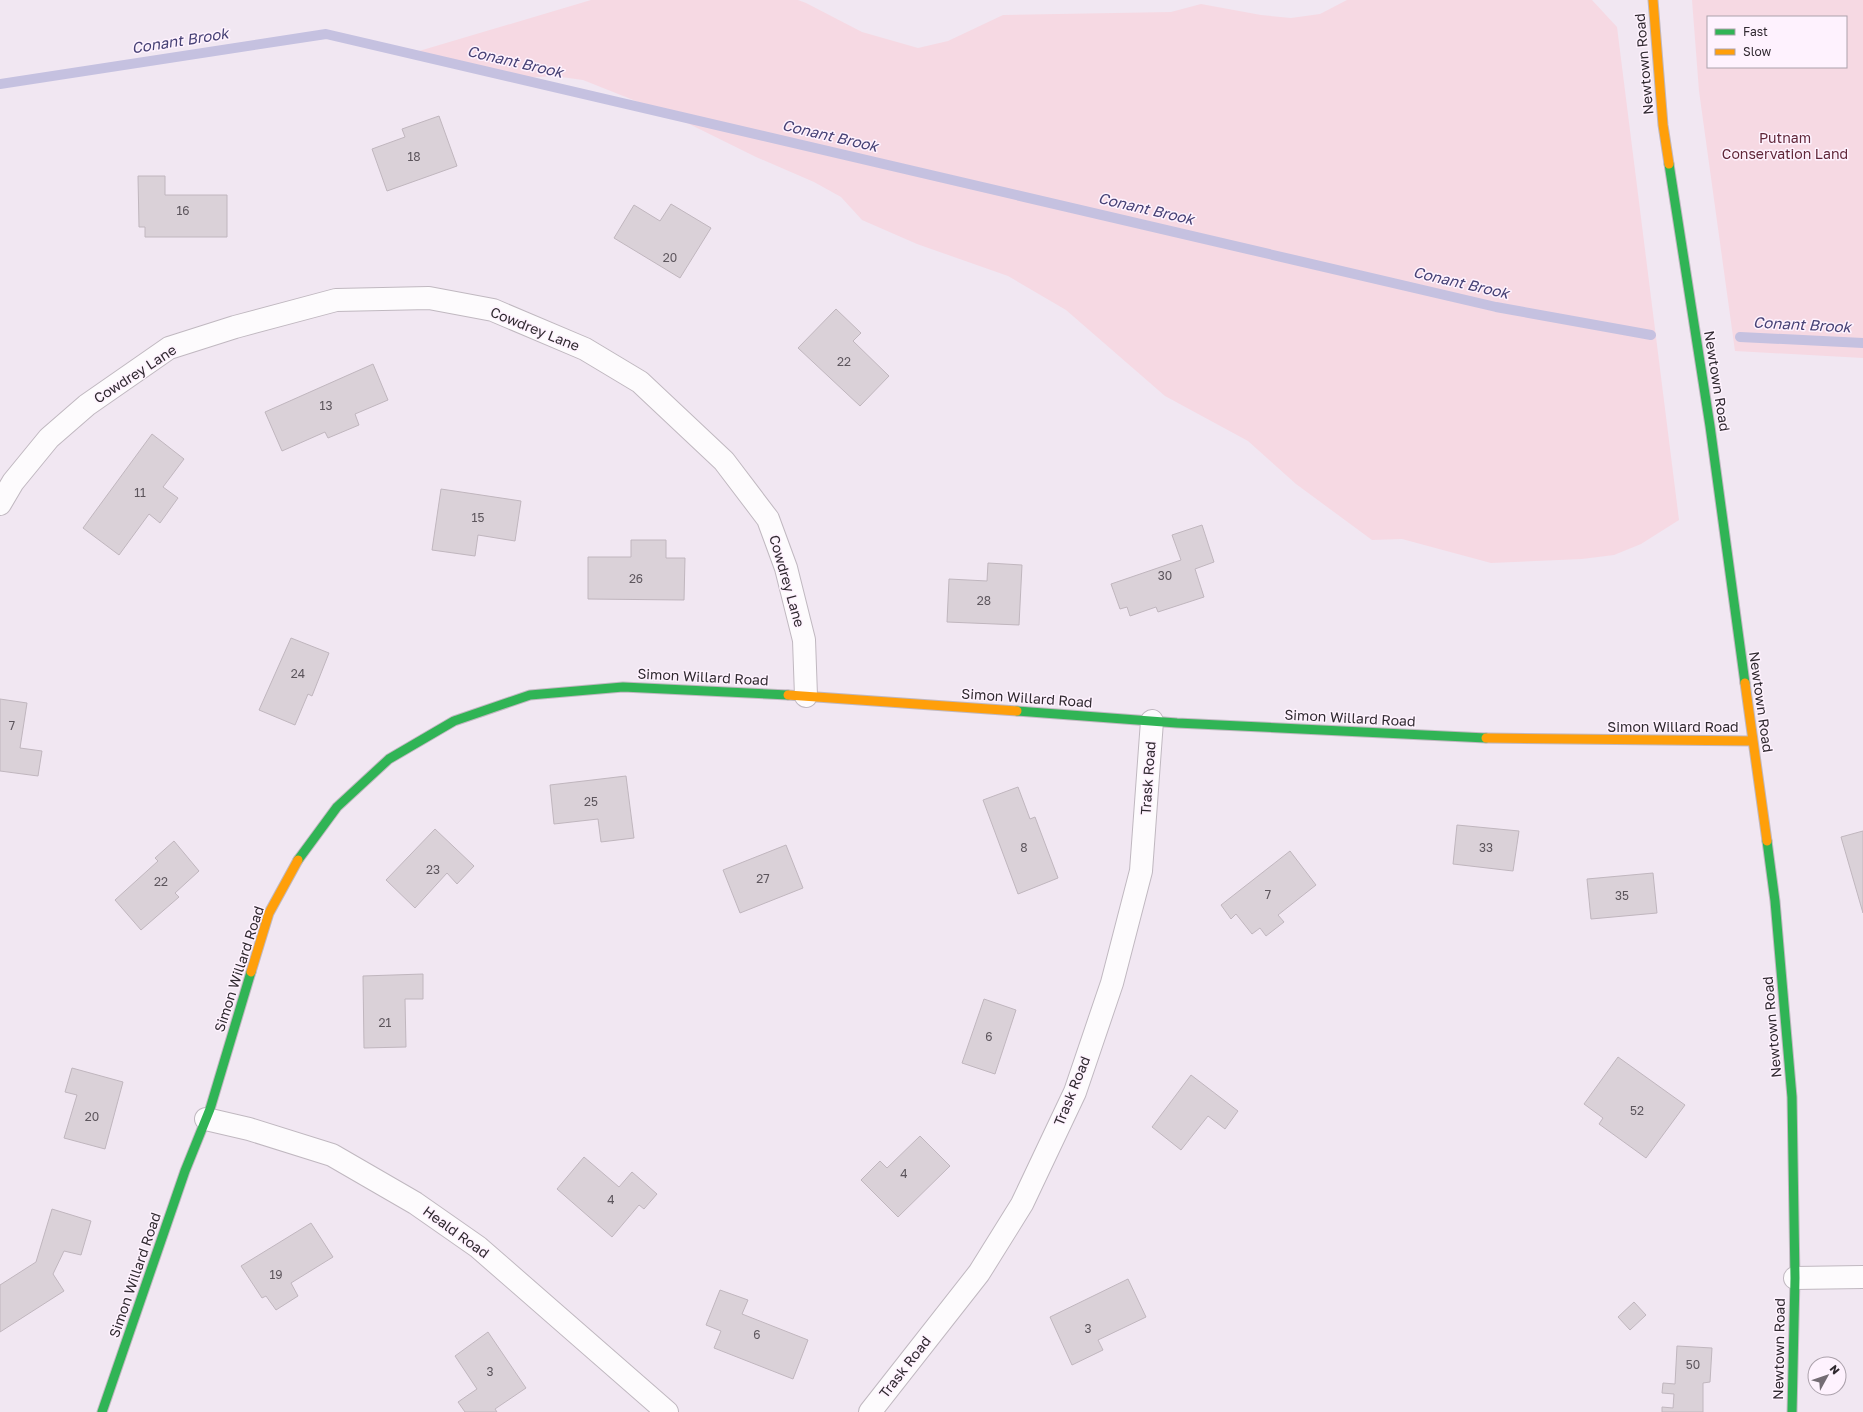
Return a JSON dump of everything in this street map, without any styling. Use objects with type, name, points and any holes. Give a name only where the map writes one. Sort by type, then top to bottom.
[{"type":"street","name":"Newtown Road","points":[[1653,0],[1663,125],[1709,419],[1775,901],[1792,1097],[1795,1278],[1792,1412]]},
{"type":"street","name":"Cowdrey Lane","points":[[0,504],[13,482],[49,438],[87,405],[169,348],[235,327],[336,300],[429,298],[494,310],[585,349],[640,382],[724,461],[768,519],[786,568],[804,640],[806,696]]},
{"type":"street","name":"Simon Willard Road","points":[[102,1412],[185,1172],[206,1119],[269,913],[300,856],[337,807],[389,759],[454,721],[530,695],[623,687],[806,696],[1152,721],[1446,737],[1753,741]]},
{"type":"street","name":"Trask Road","points":[[870,1412],[978,1273],[1022,1204],[1075,1092],[1112,982],[1141,871],[1152,721]]},
{"type":"street","name":"Heald Road","points":[[206,1119],[249,1129],[332,1155],[415,1203],[478,1247],[667,1412]]},
{"type":"street","points":[[1795,1278],[1863,1277]]},
{"type":"green space","points":[[591,0],[798,0],[862,32],[918,48],[948,41],[1003,15],[1171,12],[1201,4],[1261,15],[1291,18],[1320,14],[1347,0],[1592,0],[1617,27],[1679,520],[1641,544],[1614,555],[1582,559],[1491,563],[1402,539],[1372,540],[1296,484],[1248,441],[1165,396],[1066,310],[1008,276],[917,244],[862,220],[841,197],[814,182],[756,157],[671,115],[583,80],[554,76],[524,78],[409,54]]},
{"type":"green space","name":"Putnam Conservation Land","points":[[1692,0],[1863,0],[1863,358],[1735,351],[1699,91]]},
{"type":"building","points":[[439,116],[457,166],[387,191],[372,149],[405,137],[402,129]]},
{"type":"building","points":[[138,176],[165,176],[165,195],[227,195],[227,237],[145,237],[145,227],[139,227]]},
{"type":"building","points":[[671,204],[711,228],[680,278],[614,238],[634,205],[660,221]]},
{"type":"building","points":[[836,309],[861,333],[853,341],[889,376],[860,406],[798,348]]},
{"type":"building","points":[[373,364],[388,400],[355,414],[359,425],[328,438],[325,432],[282,451],[265,412]]},
{"type":"building","points":[[152,434],[184,459],[163,487],[178,498],[160,523],[149,514],[119,555],[83,528]]},
{"type":"building","points":[[441,489],[521,501],[515,541],[478,535],[475,556],[432,550]]},
{"type":"building","points":[[1202,525],[1214,562],[1195,569],[1204,597],[1158,612],[1156,607],[1130,616],[1127,607],[1120,609],[1111,584],[1181,560],[1172,535]]},
{"type":"building","points":[[631,540],[666,540],[666,558],[685,558],[684,600],[588,599],[588,557],[631,557]]},
{"type":"building","points":[[988,563],[1022,565],[1019,625],[947,622],[949,579],[987,581]]},
{"type":"building","points":[[291,638],[329,653],[312,696],[308,694],[295,725],[259,710]]},
{"type":"building","points":[[0,699],[27,703],[20,748],[42,751],[38,776],[0,771]]},
{"type":"building","points":[[626,776],[634,838],[601,842],[598,819],[554,824],[550,785]]},
{"type":"building","points":[[1018,787],[1030,819],[1035,817],[1058,878],[1018,894],[983,800]]},
{"type":"building","points":[[1457,825],[1519,831],[1513,871],[1453,864]]},
{"type":"building","points":[[435,829],[474,866],[457,884],[447,873],[415,908],[386,880]]},
{"type":"building","points":[[1863,831],[1863,913],[1841,837]]},
{"type":"building","points":[[174,841],[199,871],[175,893],[179,897],[141,930],[115,900],[158,861],[155,858]]},
{"type":"building","points":[[786,845],[803,888],[740,913],[723,870]]},
{"type":"building","points":[[1290,851],[1316,885],[1278,915],[1284,922],[1266,936],[1260,928],[1252,934],[1236,914],[1231,919],[1221,905]]},
{"type":"building","points":[[1653,873],[1657,913],[1591,919],[1587,879]]},
{"type":"building","points":[[423,974],[423,999],[405,999],[406,1047],[364,1048],[363,976]]},
{"type":"building","points":[[984,999],[1016,1010],[995,1074],[962,1063]]},
{"type":"building","points":[[1618,1057],[1685,1105],[1646,1158],[1599,1124],[1603,1118],[1584,1104]]},
{"type":"building","points":[[72,1068],[123,1082],[105,1149],[64,1138],[77,1095],[65,1092]]},
{"type":"building","points":[[1191,1075],[1238,1111],[1225,1129],[1208,1116],[1181,1150],[1152,1127]]},
{"type":"building","points":[[920,1136],[950,1166],[898,1217],[861,1180],[880,1161],[887,1168]]},
{"type":"building","points":[[584,1157],[619,1187],[632,1172],[657,1194],[644,1209],[639,1205],[612,1237],[557,1189]]},
{"type":"building","points":[[52,1209],[91,1221],[81,1255],[64,1251],[53,1274],[64,1291],[0,1332],[0,1285],[36,1262]]},
{"type":"building","points":[[311,1223],[333,1257],[291,1283],[298,1296],[276,1310],[266,1296],[262,1298],[241,1266]]},
{"type":"building","points":[[1128,1279],[1146,1317],[1098,1340],[1103,1350],[1072,1365],[1050,1317]]},
{"type":"building","points":[[720,1290],[748,1300],[742,1314],[808,1340],[793,1379],[714,1348],[721,1331],[706,1325]]},
{"type":"building","points":[[1634,1302],[1646,1315],[1630,1330],[1618,1317]]},
{"type":"building","points":[[488,1332],[526,1388],[495,1409],[497,1412],[465,1412],[458,1402],[477,1389],[455,1356]]},
{"type":"building","points":[[1677,1346],[1712,1348],[1710,1382],[1703,1383],[1703,1412],[1662,1412],[1662,1407],[1673,1408],[1674,1394],[1662,1393],[1663,1383],[1675,1384]]},
{"type":"waterway","name":"Conant Brook","points":[[0,84],[326,34],[1496,307],[1651,335]]},
{"type":"waterway","name":"Conant Brook","points":[[1740,337],[1863,343]]},
{"type":"traffic: fast","points":[[1669,164],[1710,426],[1745,683]]},
{"type":"traffic: fast","points":[[298,860],[337,807],[389,759],[454,721],[530,695],[623,687],[788,695]]},
{"type":"traffic: fast","points":[[1017,711],[1177,723],[1486,738]]},
{"type":"traffic: fast","points":[[1767,841],[1775,901],[1792,1097],[1795,1278],[1792,1412]]},
{"type":"traffic: fast","points":[[102,1412],[185,1171],[210,1109],[251,972]]},
{"type":"traffic: slow","points":[[1653,0],[1663,125],[1669,164]]},
{"type":"traffic: slow","points":[[1745,683],[1767,841]]},
{"type":"traffic: slow","points":[[788,695],[1017,711]]},
{"type":"traffic: slow","points":[[1486,738],[1753,741]]},
{"type":"traffic: slow","points":[[251,972],[269,913],[298,860]]}]
